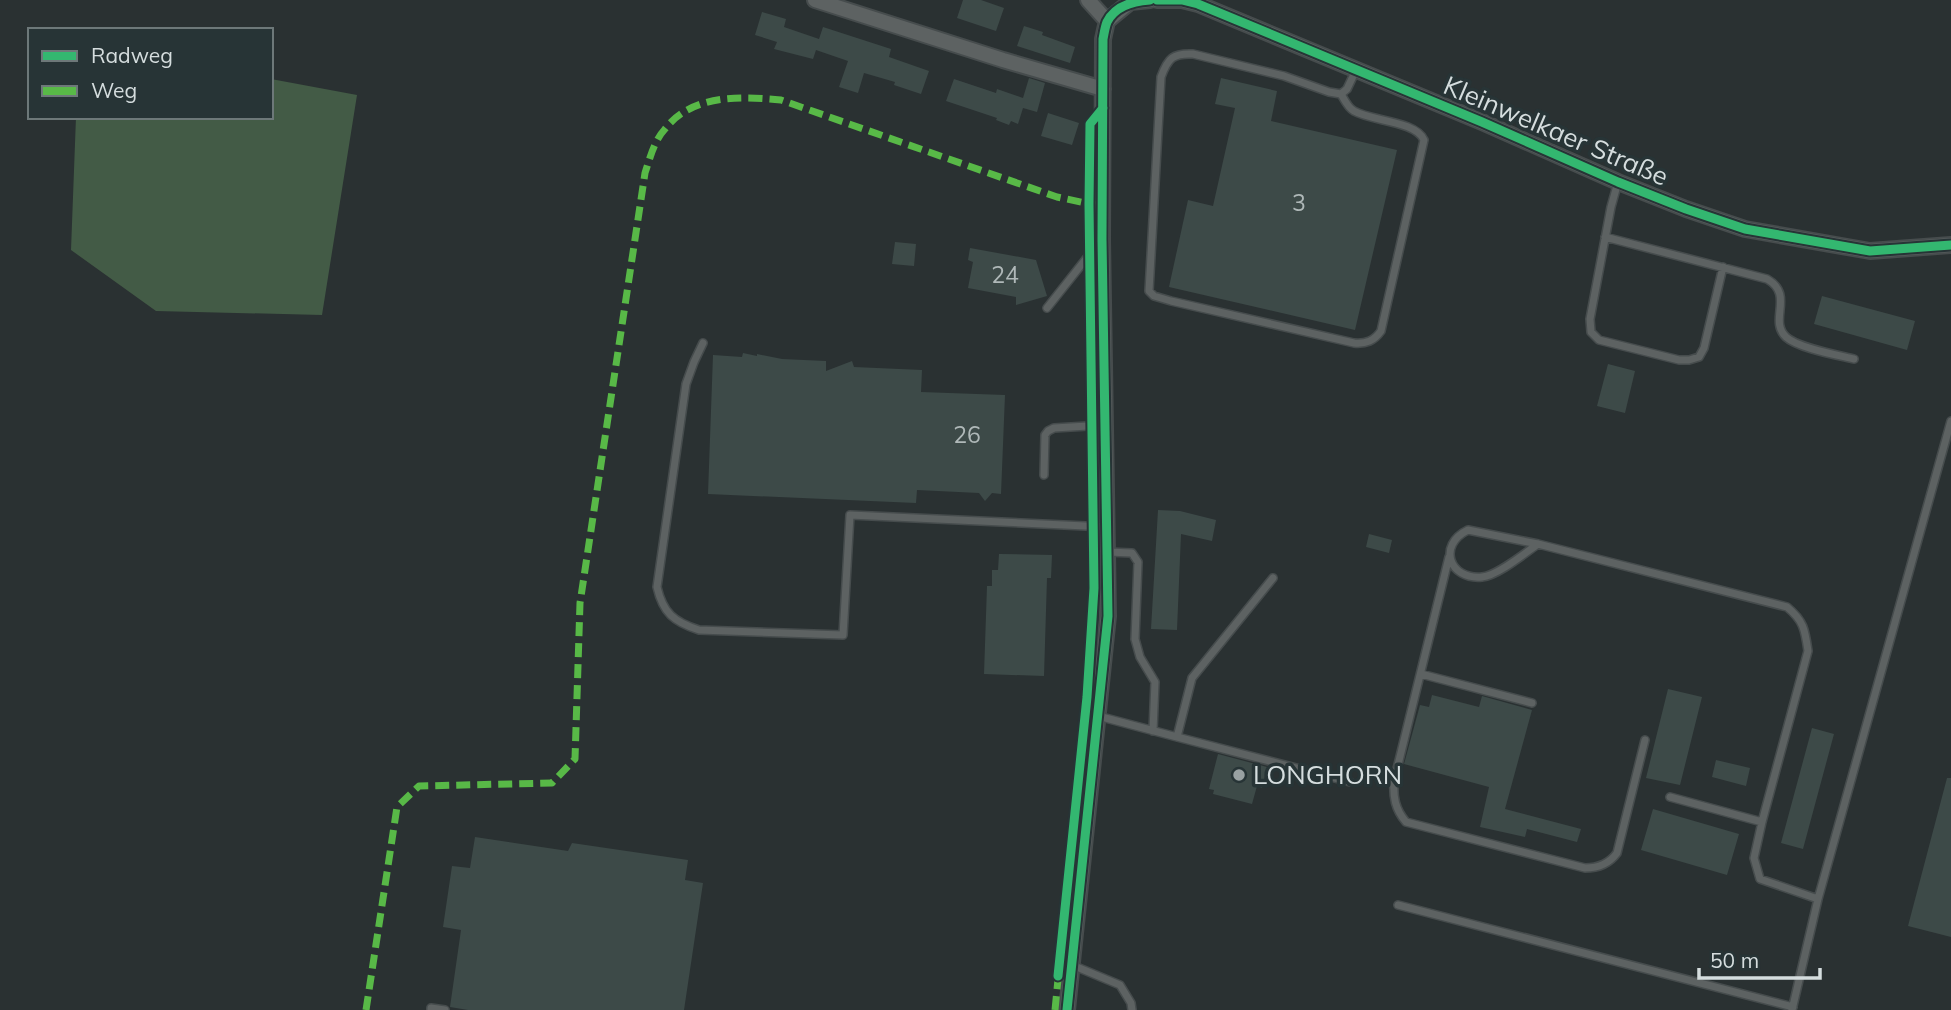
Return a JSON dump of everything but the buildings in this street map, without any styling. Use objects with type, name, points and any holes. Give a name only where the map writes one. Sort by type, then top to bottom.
[{"type":"street","points":[[815,0],[1103,89]]},
{"type":"street","points":[[1088,0],[1113,11]]},
{"type":"street","points":[[1067,1010],[1108,616],[1102,239],[1103,39],[1113,11],[1130,2],[1150,0]]},
{"type":"street","name":"Kleinwelkaer Straße","points":[[1157,0],[1182,0],[1198,4],[1482,122],[1618,182],[1745,229],[1870,251],[1951,245]]},
{"type":"lane","points":[[1341,94],[1354,111],[1413,129],[1422,135],[1424,140],[1381,331],[1376,338],[1368,343],[1354,343],[1154,296],[1149,291],[1161,77],[1166,63],[1179,54],[1193,54],[1284,76],[1341,94],[1347,89],[1356,70]]},
{"type":"lane","points":[[1618,182],[1590,319],[1591,332],[1599,340],[1679,360],[1699,357],[1704,348],[1723,268]]},
{"type":"lane","points":[[1605,237],[1767,279],[1775,284],[1781,297],[1780,326],[1784,335],[1794,342],[1854,359]]},
{"type":"lane","points":[[1047,308],[1102,239]]},
{"type":"lane","points":[[703,343],[686,384],[657,587],[661,603],[681,624],[699,630],[843,635],[850,515],[1108,527]]},
{"type":"lane","points":[[1398,905],[1793,1009],[1818,899],[1951,421]]},
{"type":"lane","points":[[1044,475],[1045,435],[1048,431],[1054,428],[1106,425]]},
{"type":"lane","points":[[1645,740],[1617,853],[1612,860],[1602,865],[1585,868],[1406,822],[1395,803],[1394,781],[1449,556],[1453,542],[1459,535],[1468,530],[1538,544],[1787,607],[1798,616],[1806,631],[1808,650],[1754,858],[1760,879],[1818,899]]},
{"type":"lane","points":[[1449,556],[1454,568],[1467,576],[1484,578],[1538,544]]},
{"type":"lane","points":[[1108,552],[1132,553],[1138,562],[1135,639],[1140,657],[1155,682],[1153,731]]},
{"type":"lane","points":[[1177,737],[1192,678],[1273,578]]},
{"type":"lane","points":[[1420,674],[1532,703]]},
{"type":"lane","points":[[1098,716],[1350,782]]},
{"type":"lane","points":[[1670,797],[1762,821]]},
{"type":"lane","points":[[1072,965],[1120,985],[1131,1003],[1132,1010]]},
{"type":"lane","points":[[431,1010],[445,1010]]},
{"type":"green space","points":[[273,79],[357,95],[322,315],[156,311],[71,250],[76,119],[273,119]]},
{"type":"marked path","points":[[366,1010],[397,807],[419,786],[552,783],[575,759],[580,603],[645,173],[655,144],[665,129],[689,109],[703,103],[734,98],[781,100],[1057,197],[1095,205]]},
{"type":"marked path","points":[[1055,1010],[1059,969]]},
{"type":"cycle path","points":[[1067,1010],[1108,616],[1102,239],[1103,39],[1107,22],[1115,12],[1131,3],[1150,0]]},
{"type":"cycle path","points":[[1157,0],[1182,0],[1198,4],[1482,122],[1618,182],[1745,229],[1870,251],[1951,245]]},
{"type":"cycle path","points":[[1058,976],[1087,697],[1094,588],[1090,124],[1103,108]]},
{"type":"place","name":"LONGHORN","points":[[1239,775]]}]
